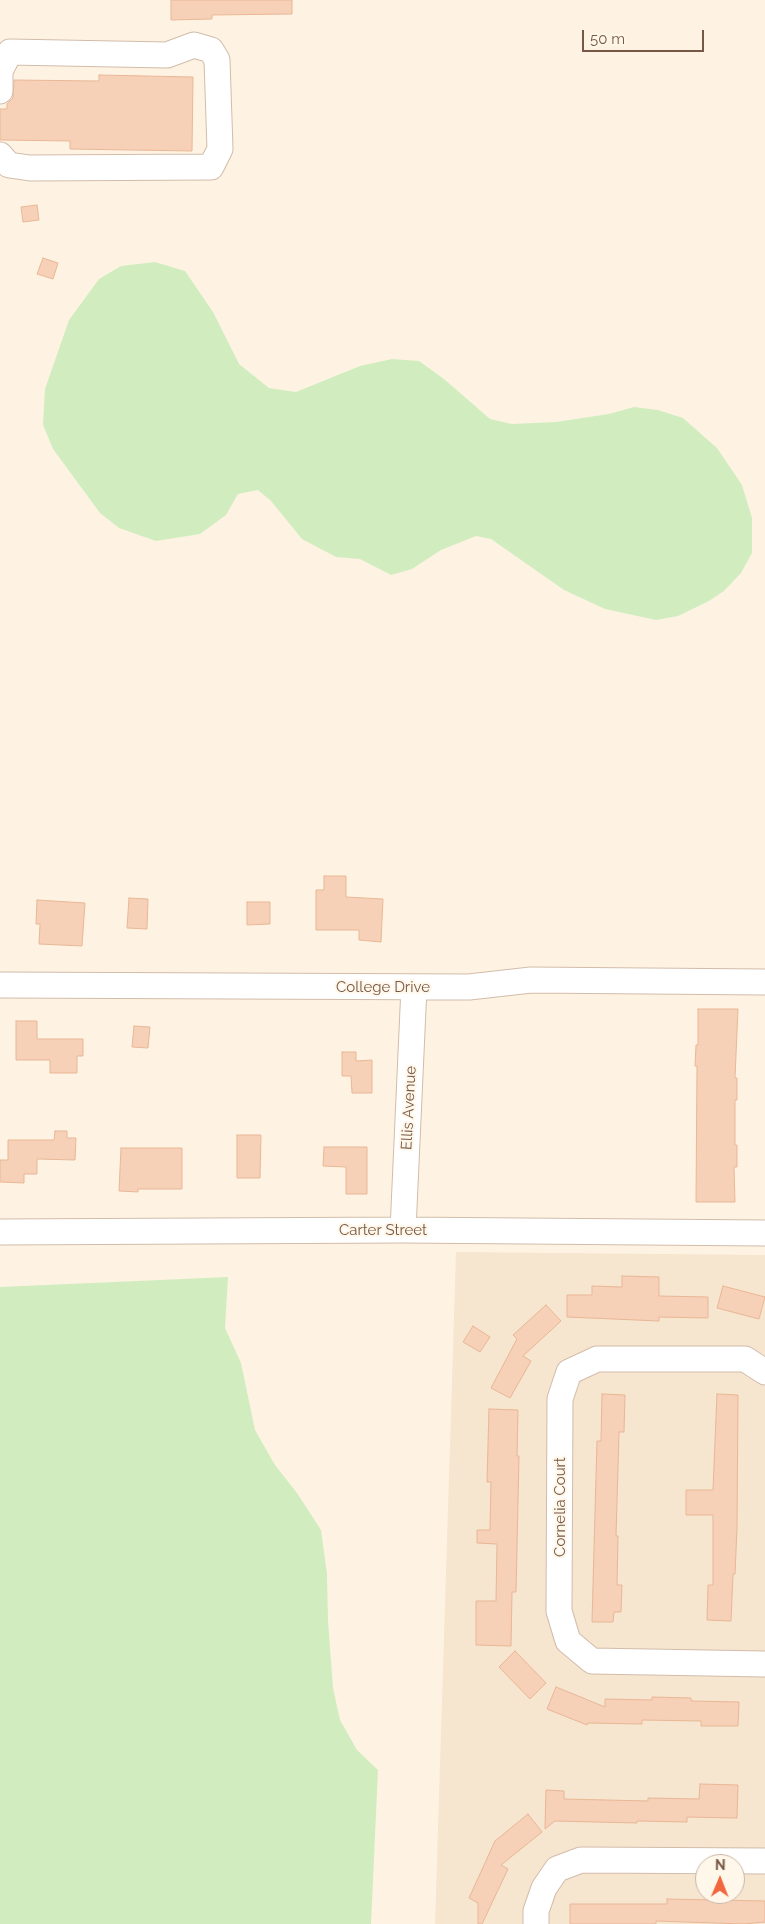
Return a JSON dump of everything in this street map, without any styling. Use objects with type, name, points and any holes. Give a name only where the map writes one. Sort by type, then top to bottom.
[{"type":"street","points":[[0,90],[0,71],[10,52],[167,55],[194,45],[211,50],[217,60],[220,149],[211,167],[30,168],[9,165],[0,155]]},
{"type":"street","name":"College Drive","points":[[0,985],[469,987],[531,980],[765,982]]},
{"type":"street","name":"Ellis Avenue","points":[[403,1230],[414,987]]},
{"type":"street","name":"Carter Street","points":[[0,1232],[403,1230],[765,1234]]},
{"type":"street","name":"Cornelia Court","points":[[765,1372],[745,1359],[597,1359],[569,1372],[560,1398],[560,1611],[568,1641],[592,1661],[765,1664]]},
{"type":"street","points":[[536,1924],[536,1911],[544,1888],[557,1869],[581,1860],[765,1861]]},
{"type":"shaded area","points":[[456,1252],[765,1255],[765,1924],[435,1924]]},
{"type":"green space","points":[[155,262],[185,271],[213,312],[239,364],[269,388],[296,392],[360,366],[392,359],[419,361],[444,379],[490,419],[512,424],[556,422],[609,414],[634,407],[658,410],[683,418],[717,448],[742,485],[752,518],[752,553],[741,573],[724,591],[709,601],[678,616],[656,620],[605,609],[564,590],[491,539],[476,536],[441,550],[412,569],[391,575],[360,559],[336,557],[302,539],[271,501],[258,490],[238,494],[226,515],[200,534],[156,541],[119,528],[100,513],[53,449],[43,425],[45,389],[69,320],[99,279],[121,266]]},
{"type":"green space","points":[[228,1277],[225,1328],[241,1363],[255,1430],[275,1465],[297,1493],[321,1530],[327,1574],[333,1688],[340,1720],[357,1750],[378,1770],[371,1924],[0,1924],[0,1287]]},
{"type":"building","points":[[171,0],[292,0],[292,14],[212,15],[212,19],[171,20]]},
{"type":"building","points":[[99,75],[193,77],[192,151],[70,149],[70,141],[0,140],[0,109],[7,109],[7,104],[13,98],[14,80],[99,81]]},
{"type":"building","points":[[37,205],[39,220],[23,222],[21,207]]},
{"type":"building","points":[[43,258],[58,263],[53,279],[37,274]]},
{"type":"building","points":[[324,876],[346,876],[346,897],[383,899],[381,942],[359,940],[359,930],[316,930],[316,890],[324,890]]},
{"type":"building","points":[[129,898],[148,899],[147,929],[127,928]]},
{"type":"building","points":[[37,900],[85,903],[82,946],[39,944],[40,924],[36,924]]},
{"type":"building","points":[[247,902],[270,902],[270,924],[247,925]]},
{"type":"building","points":[[698,1009],[738,1009],[735,1078],[737,1078],[735,1145],[737,1145],[737,1167],[734,1167],[735,1202],[696,1202],[697,1066],[695,1066],[696,1045],[698,1045]]},
{"type":"building","points":[[16,1021],[37,1021],[37,1039],[83,1039],[83,1056],[77,1056],[77,1073],[50,1073],[50,1060],[16,1060]]},
{"type":"building","points":[[134,1026],[150,1027],[148,1048],[132,1047]]},
{"type":"building","points":[[342,1052],[356,1052],[356,1061],[372,1060],[372,1093],[352,1093],[351,1076],[342,1076]]},
{"type":"building","points":[[55,1131],[67,1131],[67,1138],[76,1138],[75,1160],[37,1159],[37,1174],[24,1174],[24,1183],[0,1182],[0,1160],[8,1160],[8,1140],[54,1140]]},
{"type":"building","points":[[237,1135],[261,1135],[260,1178],[237,1178]]},
{"type":"building","points":[[324,1147],[367,1147],[367,1194],[346,1194],[346,1167],[323,1166]]},
{"type":"building","points":[[121,1148],[182,1148],[182,1189],[138,1189],[138,1192],[119,1191]]},
{"type":"building","points":[[622,1276],[659,1277],[659,1296],[708,1297],[708,1318],[659,1317],[659,1321],[567,1317],[567,1295],[592,1295],[592,1286],[622,1287]]},
{"type":"building","points":[[723,1286],[765,1297],[759,1319],[717,1308]]},
{"type":"building","points":[[546,1305],[561,1321],[523,1356],[531,1361],[510,1398],[491,1388],[517,1339],[513,1335]]},
{"type":"building","points":[[473,1326],[490,1337],[480,1352],[463,1342]]},
{"type":"building","points":[[602,1394],[625,1395],[624,1432],[619,1432],[616,1536],[618,1536],[617,1585],[622,1585],[621,1612],[614,1612],[613,1622],[592,1622],[597,1441],[601,1441]]},
{"type":"building","points":[[717,1394],[738,1395],[737,1528],[731,1621],[707,1620],[708,1585],[713,1585],[713,1515],[686,1515],[686,1490],[713,1490]]},
{"type":"building","points":[[489,1409],[518,1410],[517,1456],[519,1456],[516,1592],[512,1592],[511,1646],[476,1645],[476,1601],[496,1601],[497,1544],[477,1543],[477,1530],[490,1530],[491,1482],[487,1482]]},
{"type":"building","points":[[515,1651],[546,1683],[530,1699],[499,1667]]},
{"type":"building","points":[[556,1687],[605,1707],[605,1699],[652,1700],[652,1697],[691,1698],[691,1701],[739,1702],[738,1726],[701,1726],[701,1721],[642,1720],[642,1724],[588,1723],[587,1725],[547,1709]]},
{"type":"building","points":[[700,1784],[738,1785],[737,1818],[687,1817],[687,1822],[637,1821],[637,1823],[555,1821],[545,1829],[546,1790],[564,1791],[564,1799],[648,1801],[648,1798],[699,1799]]},
{"type":"building","points":[[528,1814],[542,1832],[501,1865],[508,1869],[482,1924],[478,1924],[478,1903],[469,1898],[495,1841]]},
{"type":"building","points":[[667,1899],[695,1900],[695,1904],[745,1904],[745,1901],[765,1901],[765,1922],[744,1924],[656,1921],[656,1924],[570,1924],[570,1904],[667,1904]]}]
